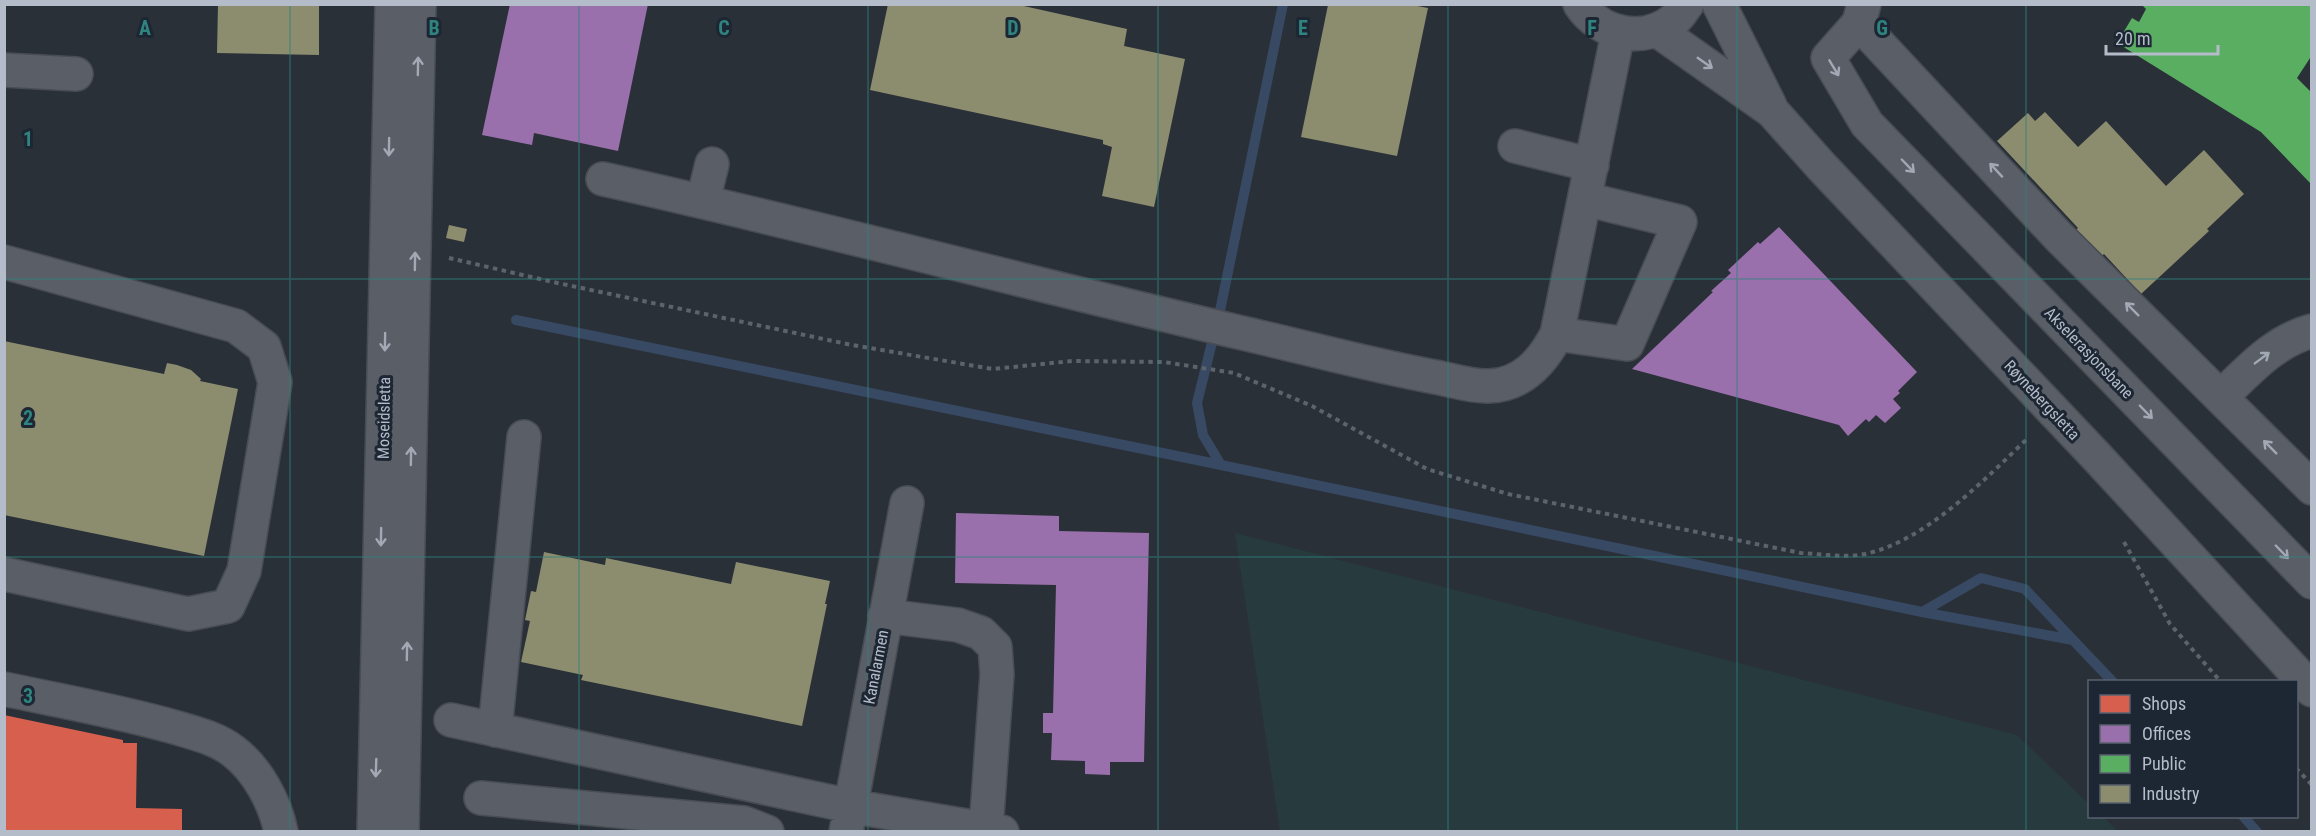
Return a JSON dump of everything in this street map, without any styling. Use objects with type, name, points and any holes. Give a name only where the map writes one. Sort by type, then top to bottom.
[{"type":"street","name":"Moseidsletta","points":[[374,831],[392,4]]},
{"type":"street","name":"Moseidsletta","points":[[402,831],[419,4]]},
{"type":"street","points":[[1580,4],[1586,14],[1601,26],[1618,33],[1638,34],[1657,30],[1675,19],[1687,4]]},
{"type":"street","name":"Røynebergsletta","points":[[1719,4],[1772,111]]},
{"type":"street","points":[[1861,14],[2058,236],[2312,488]]},
{"type":"street","name":"Akselerasjonsbane","points":[[1861,14],[1828,58],[1867,124],[2312,582]]},
{"type":"street","name":"Røynebergsletta","points":[[1657,30],[1772,111],[1830,176],[2096,456],[2312,690]]},
{"type":"street","points":[[603,179],[704,201],[1388,369],[1488,386],[1509,382],[1529,372],[1546,355],[1557,334],[1618,33]]},
{"type":"street","points":[[4,70],[76,74]]},
{"type":"street","points":[[1515,146],[1592,165]]},
{"type":"street","points":[[704,201],[712,165]]},
{"type":"street","points":[[1557,334],[1627,344],[1680,222],[1585,199]]},
{"type":"street","points":[[4,262],[236,326],[264,347],[275,382],[243,571],[228,606],[188,614],[4,574]]},
{"type":"street","points":[[2221,397],[2258,361],[2294,335],[2312,330]]},
{"type":"street","points":[[495,730],[524,437]]},
{"type":"street","name":"Kanalarmen","points":[[848,819],[907,503]]},
{"type":"street","points":[[451,720],[848,819],[994,830],[997,674],[995,647],[981,633],[958,626],[885,616]]},
{"type":"street","points":[[4,689],[149,720],[207,737],[232,750],[249,767],[269,796],[280,831]]},
{"type":"street","points":[[481,798],[744,823],[766,831]]},
{"type":"path","points":[[442,256],[553,282],[852,345],[993,369],[1072,361],[1164,362],[1234,373],[1312,406],[1427,469],[1487,488],[1779,549],[1823,555],[1865,554],[1888,547],[1911,535],[1939,517],[1980,484],[2033,433]]},
{"type":"path","points":[[2123,541],[2170,624],[2220,680]]},
{"type":"path","points":[[2298,770],[2312,785]]},
{"type":"green space","points":[[1235,533],[2017,735],[2088,803],[2088,818],[2104,818],[2118,831],[1280,831]]},
{"type":"building: Shops","points":[[4,715],[123,740],[123,743],[137,743],[136,808],[182,809],[182,832],[4,832]]},
{"type":"building: Offices","points":[[510,4],[648,4],[618,151],[534,133],[532,145],[482,135]]},
{"type":"building: Offices","points":[[1779,227],[1917,372],[1898,391],[1900,393],[1893,399],[1901,408],[1885,423],[1876,415],[1869,422],[1866,419],[1848,436],[1839,425],[1632,369],[1713,292],[1711,291],[1731,273],[1728,270],[1758,242],[1760,244]]},
{"type":"building: Offices","points":[[956,513],[1059,516],[1059,531],[1149,533],[1144,762],[1110,762],[1110,775],[1085,774],[1085,761],[1051,760],[1052,733],[1043,733],[1043,713],[1053,713],[1056,585],[955,583]]},
{"type":"building: Public","points":[[2142,5],[2312,5],[2312,55],[2297,78],[2312,93],[2312,185],[2261,132],[2117,43],[2132,18],[2139,22],[2146,9]]},
{"type":"building: Industry","points":[[218,4],[319,4],[319,55],[217,53]]},
{"type":"building: Industry","points":[[888,4],[1015,4],[1127,29],[1124,46],[1185,59],[1154,207],[1102,196],[1112,147],[1103,144],[1103,140],[870,90]]},
{"type":"building: Industry","points":[[1328,5],[1412,5],[1428,8],[1397,156],[1301,137]]},
{"type":"building: Industry","points":[[2045,112],[2078,147],[2106,121],[2166,186],[2204,150],[2244,194],[2207,229],[2209,231],[2141,294],[2104,254],[2099,259],[2074,232],[2078,228],[1997,141],[2028,113],[2035,121]]},
{"type":"building: Industry","points":[[449,225],[467,229],[464,242],[446,238]]},
{"type":"building: Industry","points":[[4,341],[164,374],[167,363],[177,365],[191,370],[201,379],[200,381],[238,389],[204,556],[4,515]]},
{"type":"building: Industry","points":[[544,552],[605,565],[606,558],[731,584],[736,562],[830,581],[802,726],[581,680],[583,675],[521,662],[530,621],[525,620],[531,591],[536,592]]},
{"type":"waterway","points":[[1221,465],[1203,435],[1197,403],[1221,306],[1283,4]]},
{"type":"waterway","points":[[516,320],[1922,612],[2073,640],[2111,680]]},
{"type":"waterway","points":[[1922,612],[1981,578],[2025,589],[2073,640]]},
{"type":"waterway","points":[[2245,818],[2257,832]]}]
